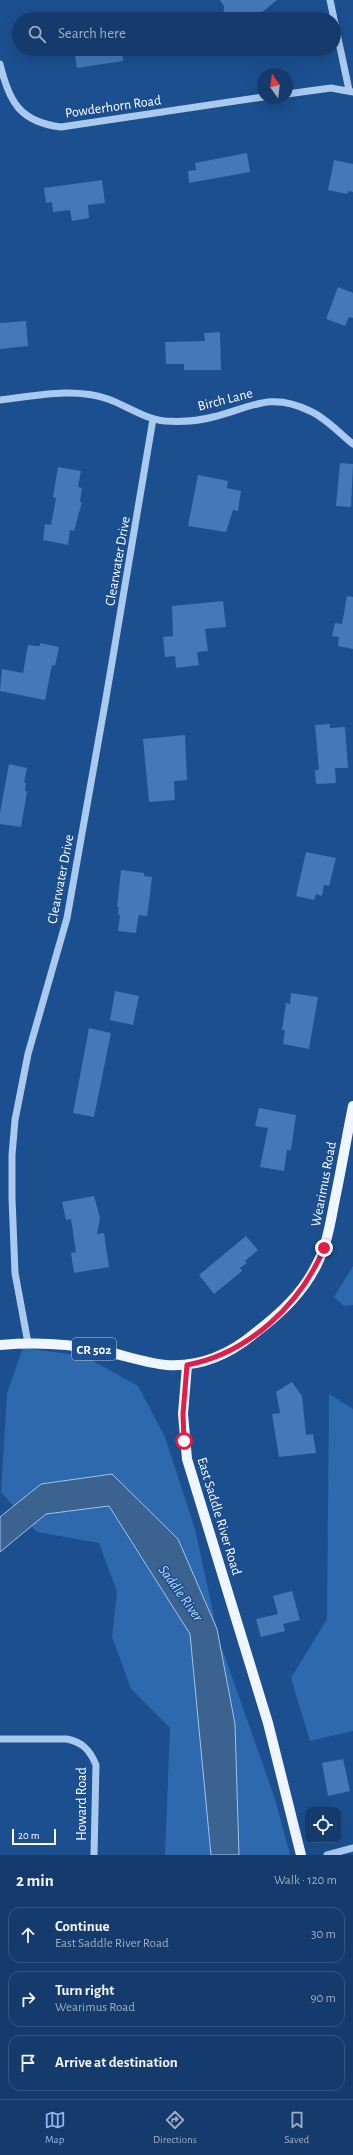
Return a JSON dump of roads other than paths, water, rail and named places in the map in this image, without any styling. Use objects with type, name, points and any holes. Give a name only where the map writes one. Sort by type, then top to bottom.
[{"type":"main road","name":"Wearimus Road","points":[[187,1365],[221,1356],[247,1340],[288,1306],[309,1278],[322,1253],[329,1228],[353,1106]]},
{"type":"main road","name":"CR 502","points":[[0,1346],[28,1343],[63,1344],[165,1365],[187,1365]]},
{"type":"main road","name":"East Saddle River Road","points":[[187,1365],[183,1414],[187,1459],[268,1723],[301,1855]]},
{"type":"street","points":[[330,0],[333,12]]},
{"type":"street","points":[[293,93],[331,88],[351,91],[341,48]]},
{"type":"street","name":"Powderhorn Road","points":[[0,64],[6,87],[12,100],[21,111],[33,120],[47,125],[61,127],[257,99]]},
{"type":"street","name":"Birch Lane","points":[[0,400],[62,393],[85,394],[108,399],[153,419],[187,421],[214,417],[247,405],[279,402],[294,405],[310,411],[326,420],[353,444]]},
{"type":"street","name":"Clearwater Drive","points":[[28,1343],[15,1273],[12,1198],[12,1155],[15,1120],[28,1054],[67,918],[109,682],[153,419]]},
{"type":"street","name":"Howard Road","points":[[0,1739],[67,1739],[76,1741],[86,1747],[92,1755],[96,1765],[94,1855]]},
{"type":"street","points":[[327,1855],[353,1848]]},
{"type":"water","name":"Saddle River","points":[[112,1474],[178,1539],[217,1629],[235,1724],[239,1855],[211,1855],[190,1634],[109,1506],[46,1514],[0,1552],[0,1517],[41,1484]]}]
